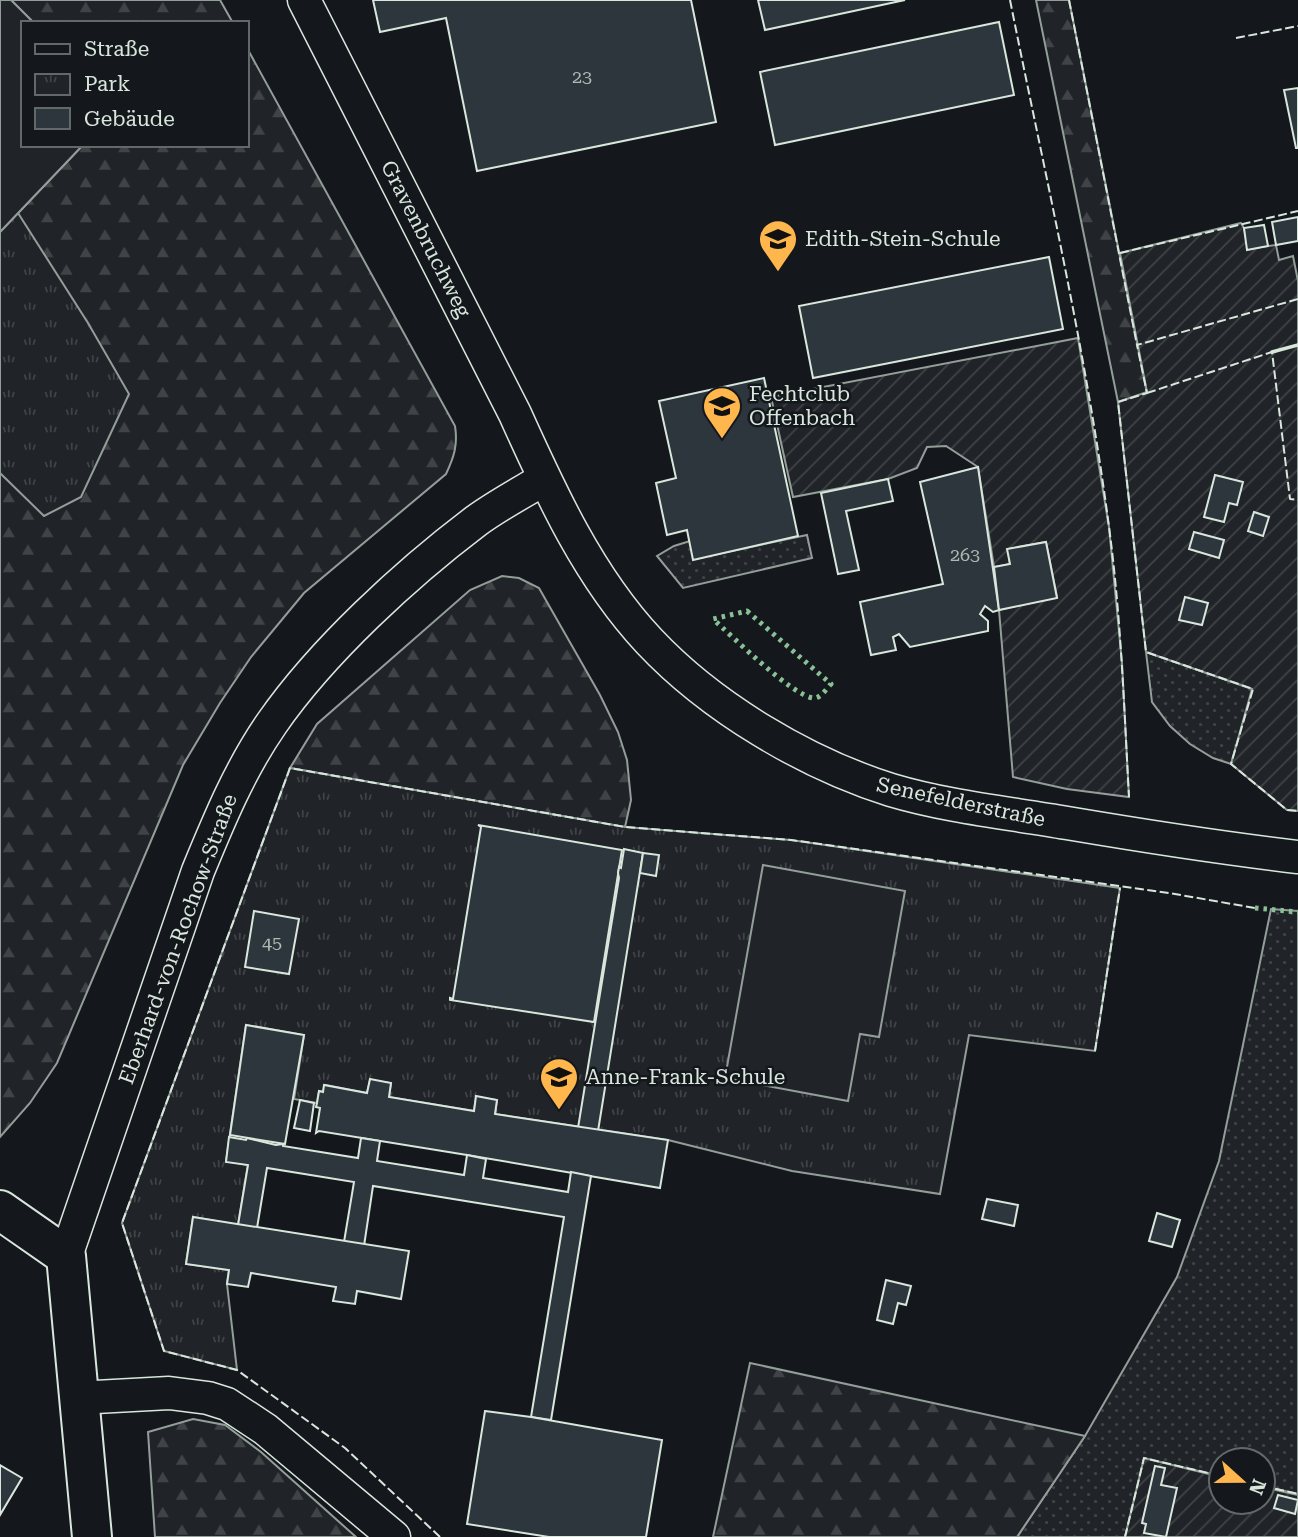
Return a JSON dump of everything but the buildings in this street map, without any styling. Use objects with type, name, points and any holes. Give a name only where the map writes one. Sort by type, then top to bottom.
[{"type":"main road","points":[[0,1210],[66,1256]]},
{"type":"main road","name":"Eberhard-von-Rochow-Straße","points":[[66,1256],[77,1398],[92,1537]]},
{"type":"street","name":"Gravenbruchweg","points":[[304,0],[503,391],[544,479]]},
{"type":"street","name":"Senefelderstraße","points":[[544,479],[590,562],[620,606],[650,642],[698,685],[742,719],[783,743],[864,781],[924,798],[1146,836],[1298,857]]},
{"type":"street","name":"Eberhard-von-Rochow-Straße","points":[[66,1256],[198,871],[222,812],[253,752],[300,688],[366,616],[477,521],[544,479]]},
{"type":"street","points":[[77,1398],[169,1393],[208,1398],[227,1404],[265,1429],[394,1537]]},
{"type":"green space","points":[[0,0],[11,0],[32,21],[21,21],[21,147],[81,147],[0,232]]},
{"type":"green space","points":[[11,0],[220,0],[232,21],[32,21]]},
{"type":"green space","points":[[1036,0],[1069,0],[1147,393],[1118,402]]},
{"type":"green space","points":[[248,50],[455,426],[456,439],[455,451],[446,474],[304,593],[251,657],[220,703],[183,765],[57,1063],[30,1103],[0,1137],[0,232],[81,147],[248,147]]},
{"type":"green space","points":[[18,213],[88,323],[129,394],[81,497],[44,516],[0,473],[0,232]]},
{"type":"green space","points":[[1241,223],[1248,249],[1276,245],[1279,260],[1293,256],[1298,281],[1298,811],[1287,810],[1231,764],[1252,689],[1146,652],[1118,402],[1147,392],[1120,253]]},
{"type":"green space","points":[[1078,338],[1109,527],[1122,663],[1129,797],[1067,789],[1013,777],[999,610],[1057,597],[1046,542],[1008,549],[1010,564],[994,567],[978,467],[946,446],[927,447],[917,468],[888,479],[793,497],[771,397]]},
{"type":"green space","points":[[807,535],[812,558],[683,588],[657,556],[690,541],[694,559]]},
{"type":"green space","points":[[502,576],[519,578],[539,588],[600,695],[618,732],[627,760],[631,800],[625,827],[290,768],[317,724],[470,590]]},
{"type":"green space","points":[[1146,652],[1253,689],[1231,764],[1213,758],[1190,744],[1170,726],[1152,702]]},
{"type":"green space","points":[[290,768],[625,827],[791,840],[1120,888],[1095,1051],[969,1035],[940,1194],[792,1171],[668,1140],[495,1114],[497,1100],[476,1097],[474,1111],[389,1097],[391,1083],[370,1080],[367,1093],[325,1085],[323,1092],[319,1091],[317,1103],[294,1099],[304,1035],[246,1025],[226,1161],[248,1165],[238,1225],[193,1217],[186,1264],[229,1270],[227,1284],[237,1370],[164,1351],[122,1223]]},
{"type":"green space","points":[[763,865],[905,891],[879,1037],[860,1034],[848,1101],[725,1078]]},
{"type":"green space","points":[[1271,909],[1298,911],[1298,1494],[1277,1489],[1277,1446],[1207,1446],[1207,1473],[1145,1459],[1125,1537],[1017,1537],[1085,1436],[1177,1277],[1219,1161]]},
{"type":"green space","points":[[750,1363],[1085,1436],[1017,1537],[713,1537]]},
{"type":"green space","points":[[193,1419],[225,1425],[261,1452],[356,1537],[155,1537],[148,1432]]},
{"type":"green space","points":[[1144,1458],[1207,1474],[1207,1516],[1277,1516],[1277,1490],[1298,1495],[1298,1537],[1125,1537]]},
{"type":"hedge","points":[[747,611],[831,684],[821,695],[814,698],[792,687],[762,664],[713,619],[747,611]]},
{"type":"hedge","points":[[1255,908],[1298,912]]},
{"type":"fence","points":[[1010,0],[1064,263],[1100,461],[1122,662],[1129,797]]},
{"type":"fence","points":[[1069,0],[1137,345]]},
{"type":"fence","points":[[1236,38],[1298,26]]},
{"type":"fence","points":[[1120,253],[1298,211]]},
{"type":"fence","points":[[1298,299],[1137,345],[1147,393],[1118,402],[1146,652],[1253,689],[1231,764],[1287,810],[1298,811]]},
{"type":"fence","points":[[1147,393],[1272,352],[1290,499],[1298,500]]},
{"type":"fence","points":[[440,1537],[345,1448],[237,1370],[164,1351],[122,1223],[290,768],[625,827],[791,840],[1169,893],[1255,908]]},
{"type":"fence","points":[[1095,1051],[1120,888]]},
{"type":"fence","points":[[1125,1537],[1144,1458],[1207,1473]]},
{"type":"fence","points":[[1277,1489],[1298,1494]]},
{"type":"wall","points":[[1272,352],[1298,345]]},
{"type":"place","name":"Edith-Stein-Schule","points":[[778,273]]},
{"type":"place","name":"Fechtclub Offenbach","points":[[722,440]]},
{"type":"place","name":"Anne-Frank-Schule","points":[[559,1111]]}]
